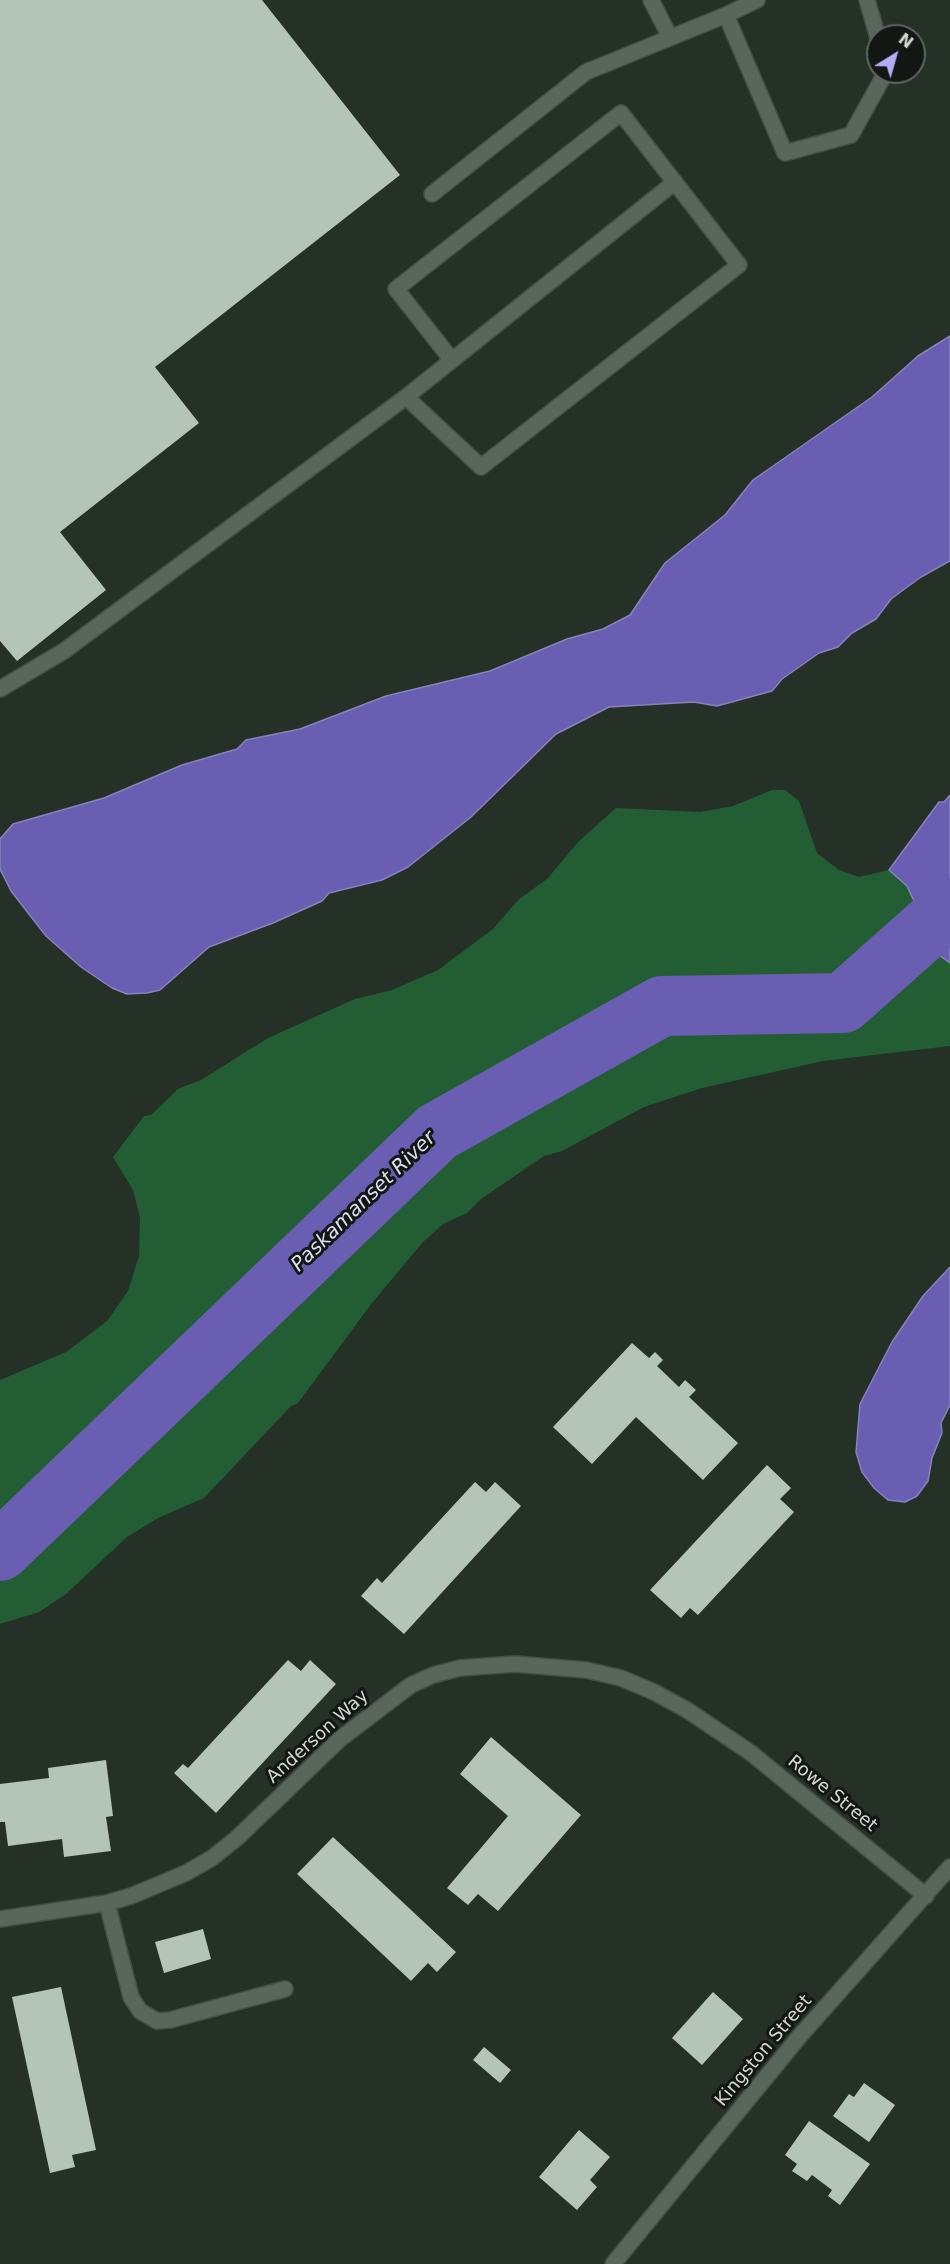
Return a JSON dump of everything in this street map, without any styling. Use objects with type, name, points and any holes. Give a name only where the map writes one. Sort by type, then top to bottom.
[{"type":"street","points":[[651,0],[670,38]]},
{"type":"street","points":[[432,194],[586,72],[757,0]]},
{"type":"street","points":[[867,0],[874,24]]},
{"type":"street","points":[[726,15],[785,153],[851,135],[879,84]]},
{"type":"street","points":[[406,397],[481,467],[740,265],[621,113],[396,289],[451,358]]},
{"type":"street","points":[[0,689],[64,651],[406,397],[451,358],[675,183]]},
{"type":"street","name":"Anderson Way","points":[[0,1919],[107,1903],[159,1886],[212,1858],[237,1838],[348,1733],[390,1700],[433,1675],[460,1668],[488,1665],[551,1665],[586,1670],[621,1678],[654,1692],[711,1724]]},
{"type":"street","name":"Rowe Street","points":[[711,1724],[751,1753],[926,1896]]},
{"type":"street","name":"Kingston Street","points":[[613,2264],[799,2037],[950,1867]]},
{"type":"street","points":[[107,1903],[130,1997],[140,2011],[157,2021],[170,2020],[285,1989]]},
{"type":"green space","points":[[772,790],[785,790],[799,801],[817,853],[839,870],[859,877],[889,870],[907,886],[939,955],[950,963],[950,1046],[823,1061],[702,1088],[644,1107],[562,1151],[544,1156],[481,1199],[467,1213],[443,1224],[423,1242],[372,1303],[298,1403],[291,1406],[204,1498],[158,1518],[127,1537],[66,1594],[39,1612],[0,1624],[0,1380],[66,1352],[107,1321],[128,1291],[139,1256],[140,1217],[133,1190],[113,1157],[144,1116],[151,1115],[178,1089],[201,1080],[268,1038],[355,999],[392,990],[438,970],[493,929],[518,900],[547,879],[578,842],[616,808],[700,812],[733,806]]},
{"type":"shaded area","points":[[950,336],[950,561],[921,577],[891,599],[876,619],[852,633],[838,647],[819,653],[782,679],[772,691],[717,706],[694,702],[609,707],[556,734],[471,817],[408,867],[382,880],[329,893],[322,901],[273,923],[209,947],[160,990],[127,994],[112,988],[81,967],[46,936],[11,891],[0,869],[0,839],[13,824],[104,798],[182,765],[237,749],[246,740],[300,729],[386,696],[490,671],[567,639],[603,629],[630,615],[665,563],[725,515],[753,480],[872,397],[918,356]]},
{"type":"shaded area","points":[[950,795],[950,963],[939,955],[907,886],[889,870],[939,802],[944,802]]},
{"type":"shaded area","points":[[950,1267],[950,1405],[941,1423],[942,1433],[932,1458],[928,1481],[917,1496],[905,1502],[888,1500],[874,1488],[862,1472],[856,1452],[860,1404],[892,1342],[923,1296]]},
{"type":"building","points":[[0,0],[262,0],[400,175],[155,367],[199,423],[60,532],[106,590],[17,661],[0,641]]},
{"type":"building","points":[[632,1343],[649,1358],[655,1352],[663,1360],[657,1366],[679,1387],[685,1380],[696,1390],[689,1397],[738,1443],[703,1480],[636,1417],[592,1464],[553,1427]]},
{"type":"building","points":[[767,1465],[791,1488],[780,1499],[794,1512],[698,1615],[690,1608],[681,1618],[650,1590]]},
{"type":"building","points":[[475,1482],[486,1492],[495,1482],[521,1506],[404,1634],[361,1596],[377,1578],[382,1583]]},
{"type":"building","points":[[288,1660],[301,1671],[310,1660],[336,1684],[216,1813],[174,1773],[183,1764],[188,1768]]},
{"type":"building","points":[[491,1737],[581,1815],[498,1911],[478,1894],[468,1905],[447,1888],[508,1816],[460,1774]]},
{"type":"building","points":[[106,1760],[113,1816],[106,1817],[111,1851],[64,1857],[62,1839],[8,1846],[5,1822],[0,1822],[0,1784],[49,1778],[48,1768]]},
{"type":"building","points":[[333,1837],[456,1952],[437,1972],[428,1963],[411,1981],[297,1874]]},
{"type":"building","points":[[203,1929],[211,1959],[164,1973],[155,1942]]},
{"type":"building","points":[[61,1987],[96,2150],[72,2155],[75,2167],[50,2173],[12,1997]]},
{"type":"building","points":[[713,1992],[743,2019],[702,2065],[672,2038]]},
{"type":"building","points":[[484,2047],[511,2070],[500,2083],[473,2060]]},
{"type":"building","points":[[864,2083],[895,2105],[869,2142],[833,2116],[849,2094],[854,2097]]},
{"type":"building","points":[[809,2121],[870,2164],[840,2205],[828,2196],[832,2190],[812,2175],[807,2181],[792,2171],[797,2164],[785,2155]]},
{"type":"building","points":[[579,2130],[610,2157],[590,2180],[597,2187],[577,2210],[539,2177]]},
{"type":"waterway","name":"Paskamanset River","points":[[0,1551],[437,1132],[662,1006],[843,1003],[950,908]]}]
